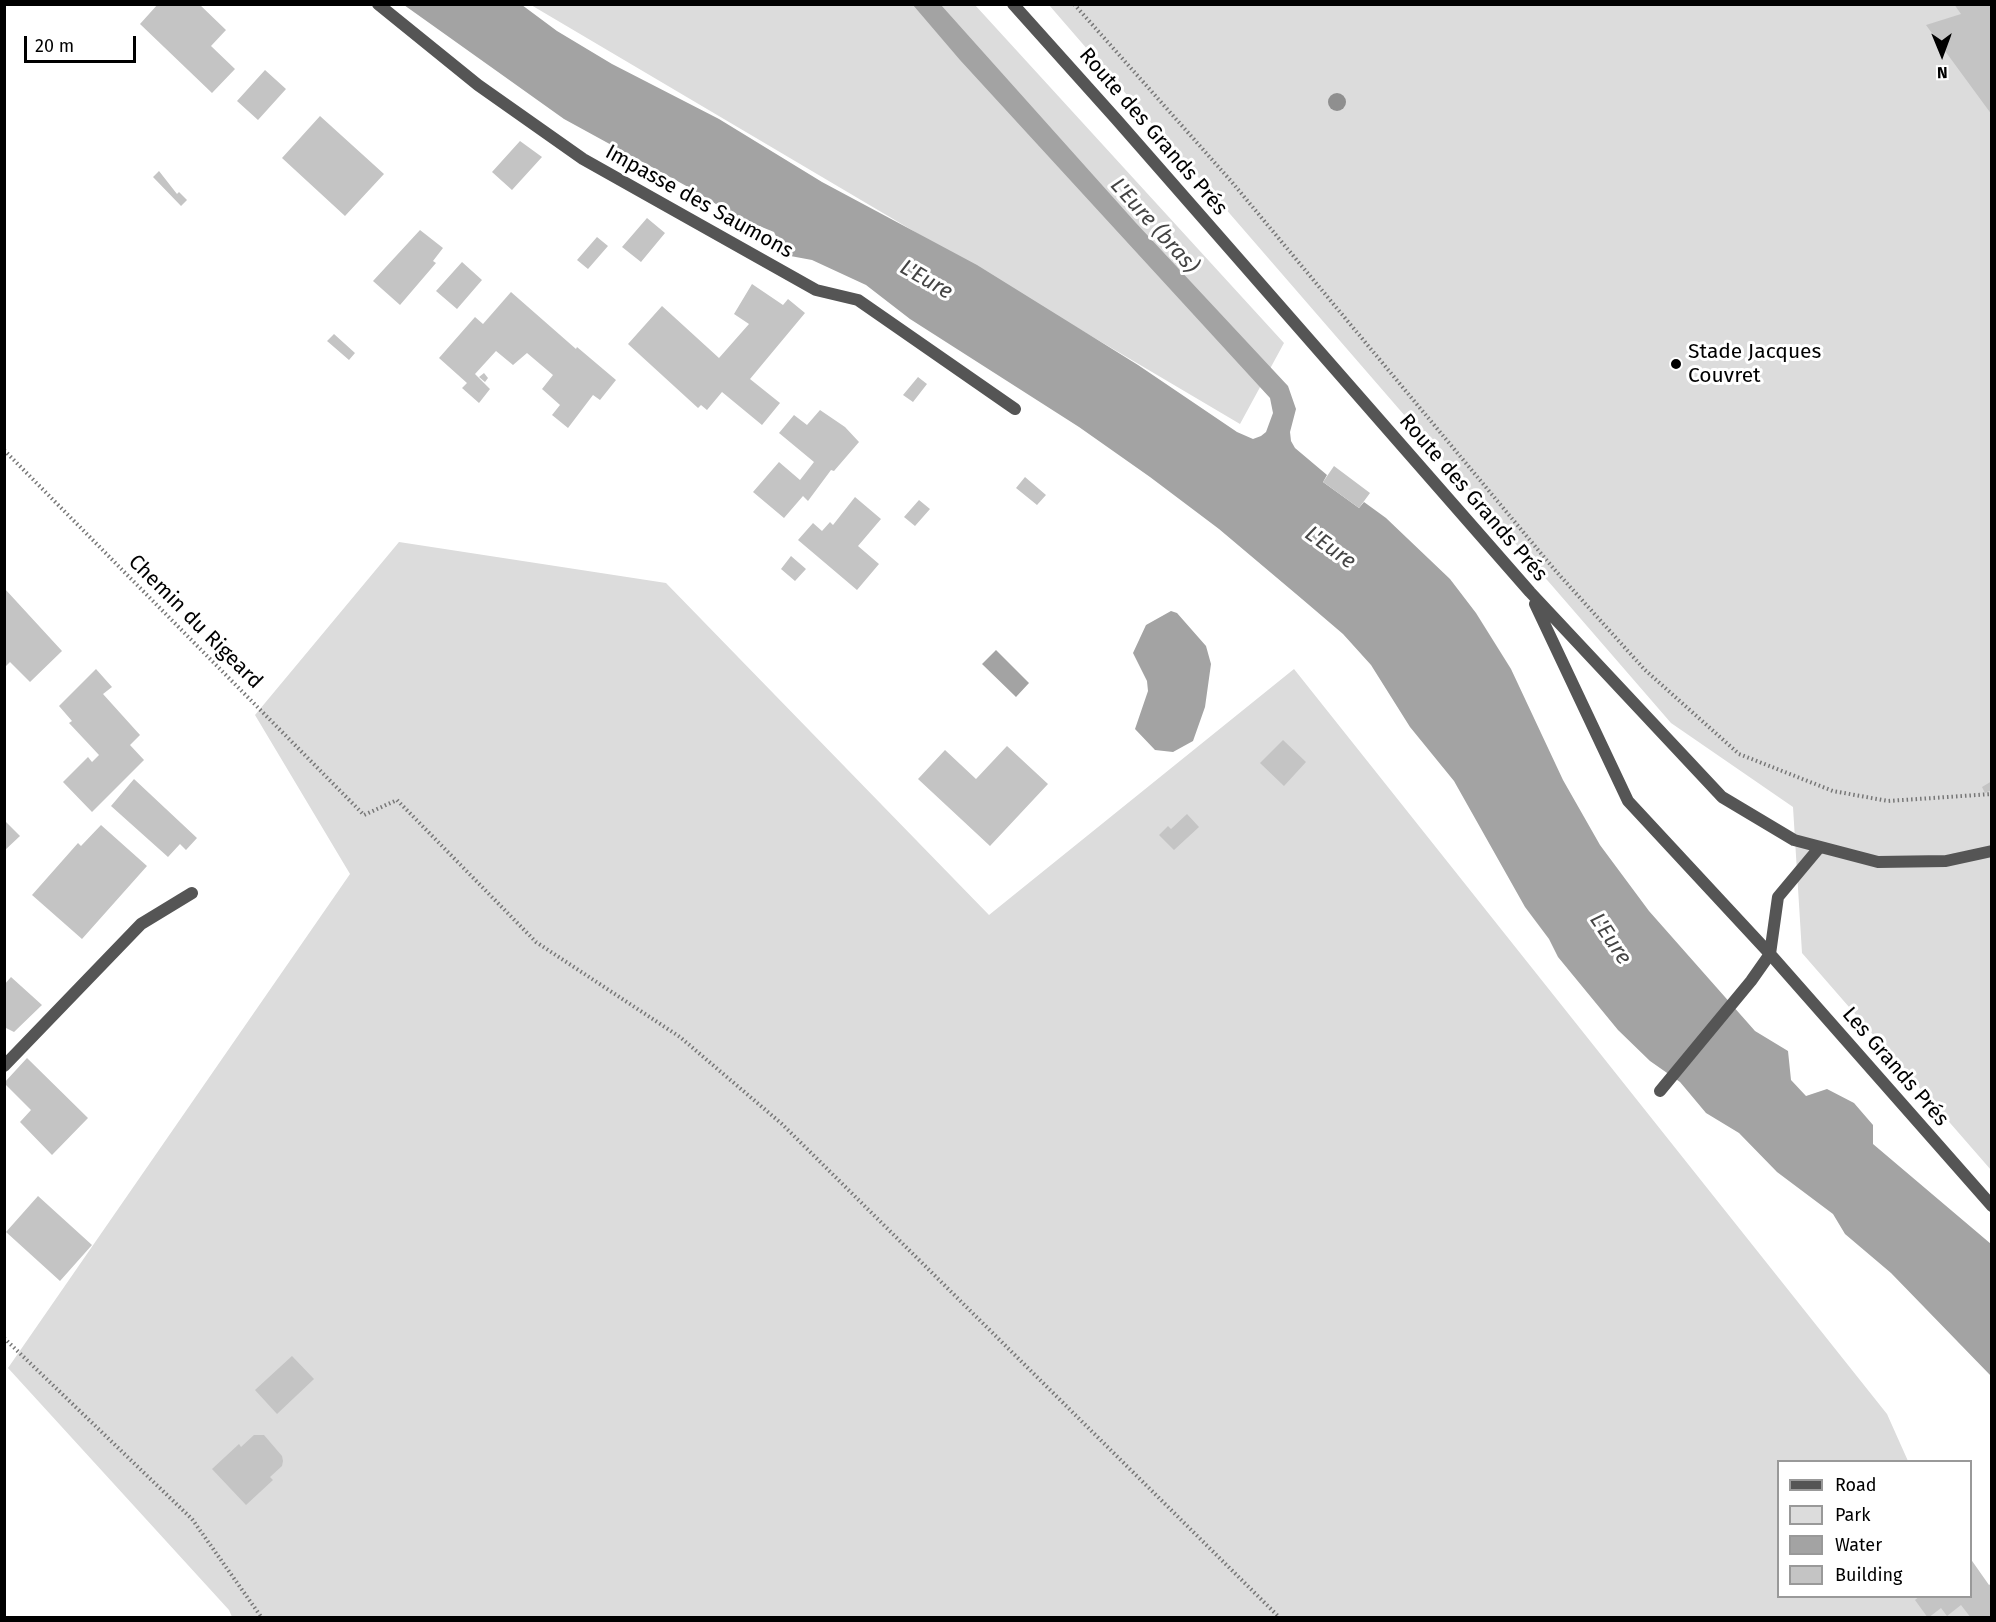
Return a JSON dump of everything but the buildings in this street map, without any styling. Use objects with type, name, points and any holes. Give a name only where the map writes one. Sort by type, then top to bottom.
[{"type":"street","name":"Impasse des Saumons","points":[[378,4],[478,85],[583,159],[816,290],[858,300],[1016,409]]},
{"type":"street","name":"Route des Grands Prés","points":[[1013,4],[1530,592],[1722,797],[1794,840],[1878,862],[1946,861],[1992,850]]},
{"type":"street","name":"Les Grands Prés","points":[[1530,592],[1628,801],[1770,954],[1992,1206]]},
{"type":"street","points":[[1660,1091],[1751,981],[1770,954],[1778,897],[1819,848]]},
{"type":"street","points":[[4,1066],[141,924],[192,893]]},
{"type":"path","points":[[1074,4],[1231,182],[1554,569],[1645,670],[1739,754],[1833,791],[1888,801],[1992,794]]},
{"type":"path","name":"Chemin du Rigeard","points":[[4,450],[364,815],[398,800],[536,942],[680,1037],[782,1124],[1280,1617]]},
{"type":"path","points":[[4,1338],[192,1519],[262,1617]]},
{"type":"green space","points":[[531,5],[975,5],[1284,343],[1240,424]]},
{"type":"green space","name":"Stade Jacques Couvret","points":[[1049,5],[1991,5],[1991,1170],[1802,953],[1793,807],[1671,723]]},
{"type":"green space","points":[[399,542],[666,583],[989,915],[1294,669],[1887,1414],[1908,1460],[1777,1460],[1777,1598],[1969,1598],[1978,1617],[232,1617],[229,1610],[8,1368],[350,874],[255,715]]},
{"type":"water","name":"L'Eure","points":[[404,5],[522,5],[557,31],[612,64],[719,119],[822,182],[977,265],[1138,365],[1237,432],[1253,439],[1261,436],[1266,432],[1273,413],[1270,398],[960,60],[913,5],[941,5],[1136,223],[1288,386],[1296,409],[1290,432],[1291,441],[1295,448],[1327,475],[1323,482],[1359,508],[1364,502],[1386,518],[1450,579],[1476,613],[1511,669],[1563,780],[1600,845],[1649,911],[1755,1031],[1788,1051],[1791,1080],[1806,1096],[1827,1089],[1854,1103],[1873,1125],[1873,1144],[1991,1244],[1991,1376],[1891,1273],[1845,1234],[1833,1214],[1777,1172],[1739,1133],[1706,1113],[1680,1082],[1650,1061],[1618,1030],[1558,957],[1549,939],[1525,907],[1454,781],[1410,727],[1371,665],[1343,634],[1219,529],[1079,427],[910,319],[866,285],[812,260],[785,255],[774,232],[737,217],[690,188],[564,119]]},
{"type":"water","points":[[1171,611],[1177,613],[1206,646],[1211,664],[1205,707],[1193,741],[1173,752],[1155,750],[1135,729],[1148,691],[1147,681],[1133,653],[1146,625]]},
{"type":"water","points":[[996,650],[1029,683],[1016,697],[982,664]]},
{"type":"place","name":"Stade Jacques Couvret","points":[[1676,364]]},
{"type":"water label","name":"L'Eure (bras)","points":[[1154,226]]}]
